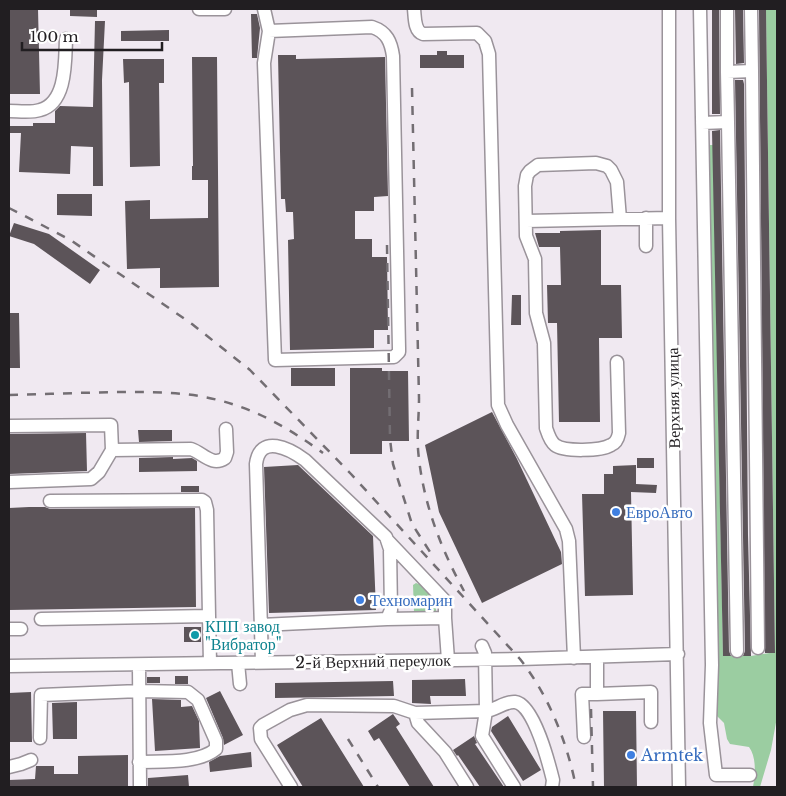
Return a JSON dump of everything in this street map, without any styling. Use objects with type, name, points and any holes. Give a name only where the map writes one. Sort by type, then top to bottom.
[{"type":"street","points":[[199,9],[225,9]]},
{"type":"street","points":[[264,9],[269,31],[264,63],[275,360],[394,357],[399,352],[399,348],[393,56],[390,40],[380,30],[372,27],[269,31]]},
{"type":"street","points":[[414,9],[419,33],[477,33],[486,41],[489,54],[498,405],[507,425],[566,530],[570,541],[574,658]]},
{"type":"street","name":"Верхняя улица","points":[[669,9],[669,218],[679,787]]},
{"type":"street","points":[[700,9],[712,665],[710,723],[716,775],[750,775]]},
{"type":"street","points":[[726,9],[737,651]]},
{"type":"street","points":[[751,9],[758,648]]},
{"type":"street","points":[[9,111],[36,111],[50,104],[61,88],[64,79],[66,39]]},
{"type":"street","points":[[727,72],[752,71]]},
{"type":"street","points":[[702,123],[728,122]]},
{"type":"street","points":[[617,362],[620,432],[616,442],[611,446],[598,449],[565,449],[555,445],[546,428],[544,343],[536,313],[535,259],[528,242],[526,221],[525,186],[527,175],[538,165],[596,163],[606,166],[615,175],[619,189],[620,219]]},
{"type":"street","points":[[646,218],[646,246]]},
{"type":"street","points":[[526,221],[669,218]]},
{"type":"street","points":[[9,426],[111,425],[112,450],[100,472],[91,480],[9,482]]},
{"type":"street","points":[[112,450],[191,449],[198,451],[211,461],[221,461],[225,458],[227,452],[226,429]]},
{"type":"street","points":[[262,662],[256,464],[260,452],[265,448],[278,446],[286,448],[305,460],[386,537],[445,601],[448,660]]},
{"type":"street","points":[[50,501],[202,500],[205,502],[207,510],[210,663]]},
{"type":"street","points":[[387,620],[391,610],[390,549],[388,541]]},
{"type":"street","points":[[41,618],[209,616]]},
{"type":"street","points":[[261,625],[445,618]]},
{"type":"street","points":[[482,646],[485,653],[486,711],[482,736],[514,787]]},
{"type":"street","name":"2-й Верхний переулок","points":[[9,666],[574,658],[678,654]]},
{"type":"street","points":[[596,657],[597,694]]},
{"type":"street","points":[[238,663],[240,684]]},
{"type":"street","points":[[139,664],[140,749],[138,762],[140,787]]},
{"type":"street","points":[[40,738],[41,695],[140,691],[188,692],[198,700],[216,741],[216,749],[210,754],[199,758],[138,762]]},
{"type":"street","points":[[584,737],[582,694],[651,692],[651,722]]},
{"type":"street","points":[[291,787],[261,739],[260,728],[290,710],[307,705],[394,706],[415,714],[486,711],[515,702],[526,710],[541,736],[553,780],[552,787]]},
{"type":"street","points":[[415,714],[418,723],[445,752],[467,787]]},
{"type":"street","points":[[9,767],[31,760]]},
{"type":"green space","points":[[766,9],[777,9],[777,717],[771,750],[760,787],[753,787],[755,767],[752,751],[749,747],[730,744],[727,739],[724,723],[716,715],[707,148],[709,145],[713,145],[723,656],[751,656],[775,652]]},
{"type":"green space","points":[[416,583],[421,585],[436,602],[436,611],[414,612],[413,585]]},
{"type":"building","points":[[9,9],[38,9],[40,94],[9,94]]},
{"type":"building","points":[[70,9],[97,9],[97,17],[70,16]]},
{"type":"building","points":[[712,9],[719,9],[720,114],[712,114]]},
{"type":"building","points":[[735,9],[743,9],[744,63],[736,64]]},
{"type":"building","points":[[759,9],[766,9],[775,653],[765,653]]},
{"type":"building","points":[[251,14],[257,14],[260,28],[257,58],[252,58]]},
{"type":"building","points":[[95,21],[105,21],[102,80],[103,186],[93,186],[93,147],[71,146],[70,174],[19,172],[21,133],[9,133],[9,126],[33,126],[33,123],[55,123],[55,111],[60,106],[93,107]]},
{"type":"building","points":[[169,30],[169,41],[121,41],[121,31]]},
{"type":"building","points":[[437,51],[447,51],[447,55],[464,55],[464,68],[420,68],[420,55],[437,55]]},
{"type":"building","points":[[278,55],[296,55],[296,59],[385,57],[388,196],[374,197],[374,211],[355,211],[355,239],[372,239],[372,257],[387,257],[388,330],[374,330],[374,348],[290,350],[288,240],[294,239],[293,212],[286,212],[285,199],[281,199]]},
{"type":"building","points":[[192,57],[217,57],[219,287],[160,288],[160,268],[127,269],[125,201],[150,200],[150,219],[208,218],[208,180],[192,180]]},
{"type":"building","points":[[123,59],[164,59],[164,83],[159,83],[160,166],[130,167],[129,82],[124,83]]},
{"type":"building","points":[[735,80],[743,80],[744,84],[748,535],[751,656],[743,656],[745,651]]},
{"type":"building","points":[[720,130],[729,651],[731,656],[723,656],[712,131]]},
{"type":"building","points":[[57,194],[92,194],[92,216],[57,215]]},
{"type":"building","points":[[14,223],[49,234],[100,270],[90,284],[34,244],[9,236]]},
{"type":"building","points":[[601,230],[601,285],[621,285],[622,338],[599,338],[600,422],[559,422],[557,323],[548,323],[547,285],[561,285],[560,247],[539,247],[535,233]]},
{"type":"building","points":[[512,295],[521,295],[521,325],[511,325]]},
{"type":"building","points":[[9,313],[19,313],[20,368],[9,368]]},
{"type":"building","points":[[291,368],[335,368],[335,386],[291,386]]},
{"type":"building","points":[[350,368],[382,368],[382,371],[408,371],[409,441],[382,441],[382,454],[350,454]]},
{"type":"building","points":[[492,412],[517,459],[561,552],[562,564],[482,603],[439,512],[425,445]]},
{"type":"building","points":[[138,430],[172,430],[172,441],[139,442]]},
{"type":"building","points":[[86,433],[87,471],[9,474],[9,434]]},
{"type":"building","points":[[173,457],[173,459],[192,458],[197,461],[197,471],[139,472],[139,458]]},
{"type":"building","points":[[637,458],[654,458],[654,468],[637,468]]},
{"type":"building","points":[[298,465],[373,536],[376,610],[269,613],[264,467]]},
{"type":"building","points":[[636,465],[636,484],[657,485],[656,493],[631,492],[633,595],[585,596],[582,494],[604,494],[604,474],[613,474],[613,466]]},
{"type":"building","points":[[181,486],[199,486],[199,492],[181,492]]},
{"type":"building","points":[[45,507],[50,509],[195,508],[196,607],[9,610],[9,508]]},
{"type":"building","name":"КПП завод \"Вибратор\"","points":[[184,627],[201,627],[201,642],[184,642]]},
{"type":"building","points":[[175,676],[188,676],[188,684],[175,684]]},
{"type":"building","points":[[147,677],[160,677],[160,683],[147,683]]},
{"type":"building","points":[[465,679],[466,696],[430,696],[431,704],[412,703],[412,680]]},
{"type":"building","points":[[393,681],[394,696],[275,698],[275,683]]},
{"type":"building","points":[[220,691],[243,735],[224,745],[223,738],[206,698]]},
{"type":"building","points":[[31,692],[32,742],[9,742],[9,693]]},
{"type":"building","points":[[152,699],[181,700],[181,707],[192,706],[199,721],[200,748],[155,751]]},
{"type":"building","points":[[77,702],[77,739],[53,739],[52,703]]},
{"type":"building","points":[[603,711],[636,711],[637,787],[604,787]]},
{"type":"building","points":[[393,714],[400,724],[396,727],[434,787],[410,787],[379,738],[374,741],[368,731]]},
{"type":"building","points":[[508,716],[541,770],[523,781],[491,731],[492,727]]},
{"type":"building","points":[[321,718],[364,787],[303,787],[277,745]]},
{"type":"building","points":[[474,736],[477,743],[475,744],[504,787],[480,787],[453,750]]},
{"type":"building","points":[[251,752],[252,767],[210,772],[209,762],[220,756]]},
{"type":"building","points":[[128,755],[128,787],[9,787],[9,780],[35,779],[36,766],[54,766],[54,774],[78,774],[78,756]]},
{"type":"building","points":[[188,775],[189,787],[148,787],[148,778]]},
{"type":"railway","points":[[412,88],[419,398],[418,449],[420,468],[433,523],[464,591]]},
{"type":"railway","points":[[9,208],[72,241],[192,324],[250,370],[351,474],[520,659],[540,688],[556,720],[568,753],[576,787]]},
{"type":"railway","points":[[387,245],[390,439],[393,464],[412,524],[432,555]]},
{"type":"railway","points":[[9,395],[145,392],[177,393],[208,398],[233,404],[260,415],[286,428],[323,453]]},
{"type":"railway","points":[[591,709],[593,787]]},
{"type":"railway","points":[[348,739],[378,787]]},
{"type":"place","name":"ЕвроАвто","points":[[616,512]]},
{"type":"place","name":"Техномарин","points":[[360,600]]},
{"type":"place","name":"КПП завод \"Вибратор\"","points":[[195,635]]},
{"type":"place","name":"Armtek","points":[[631,755]]}]
